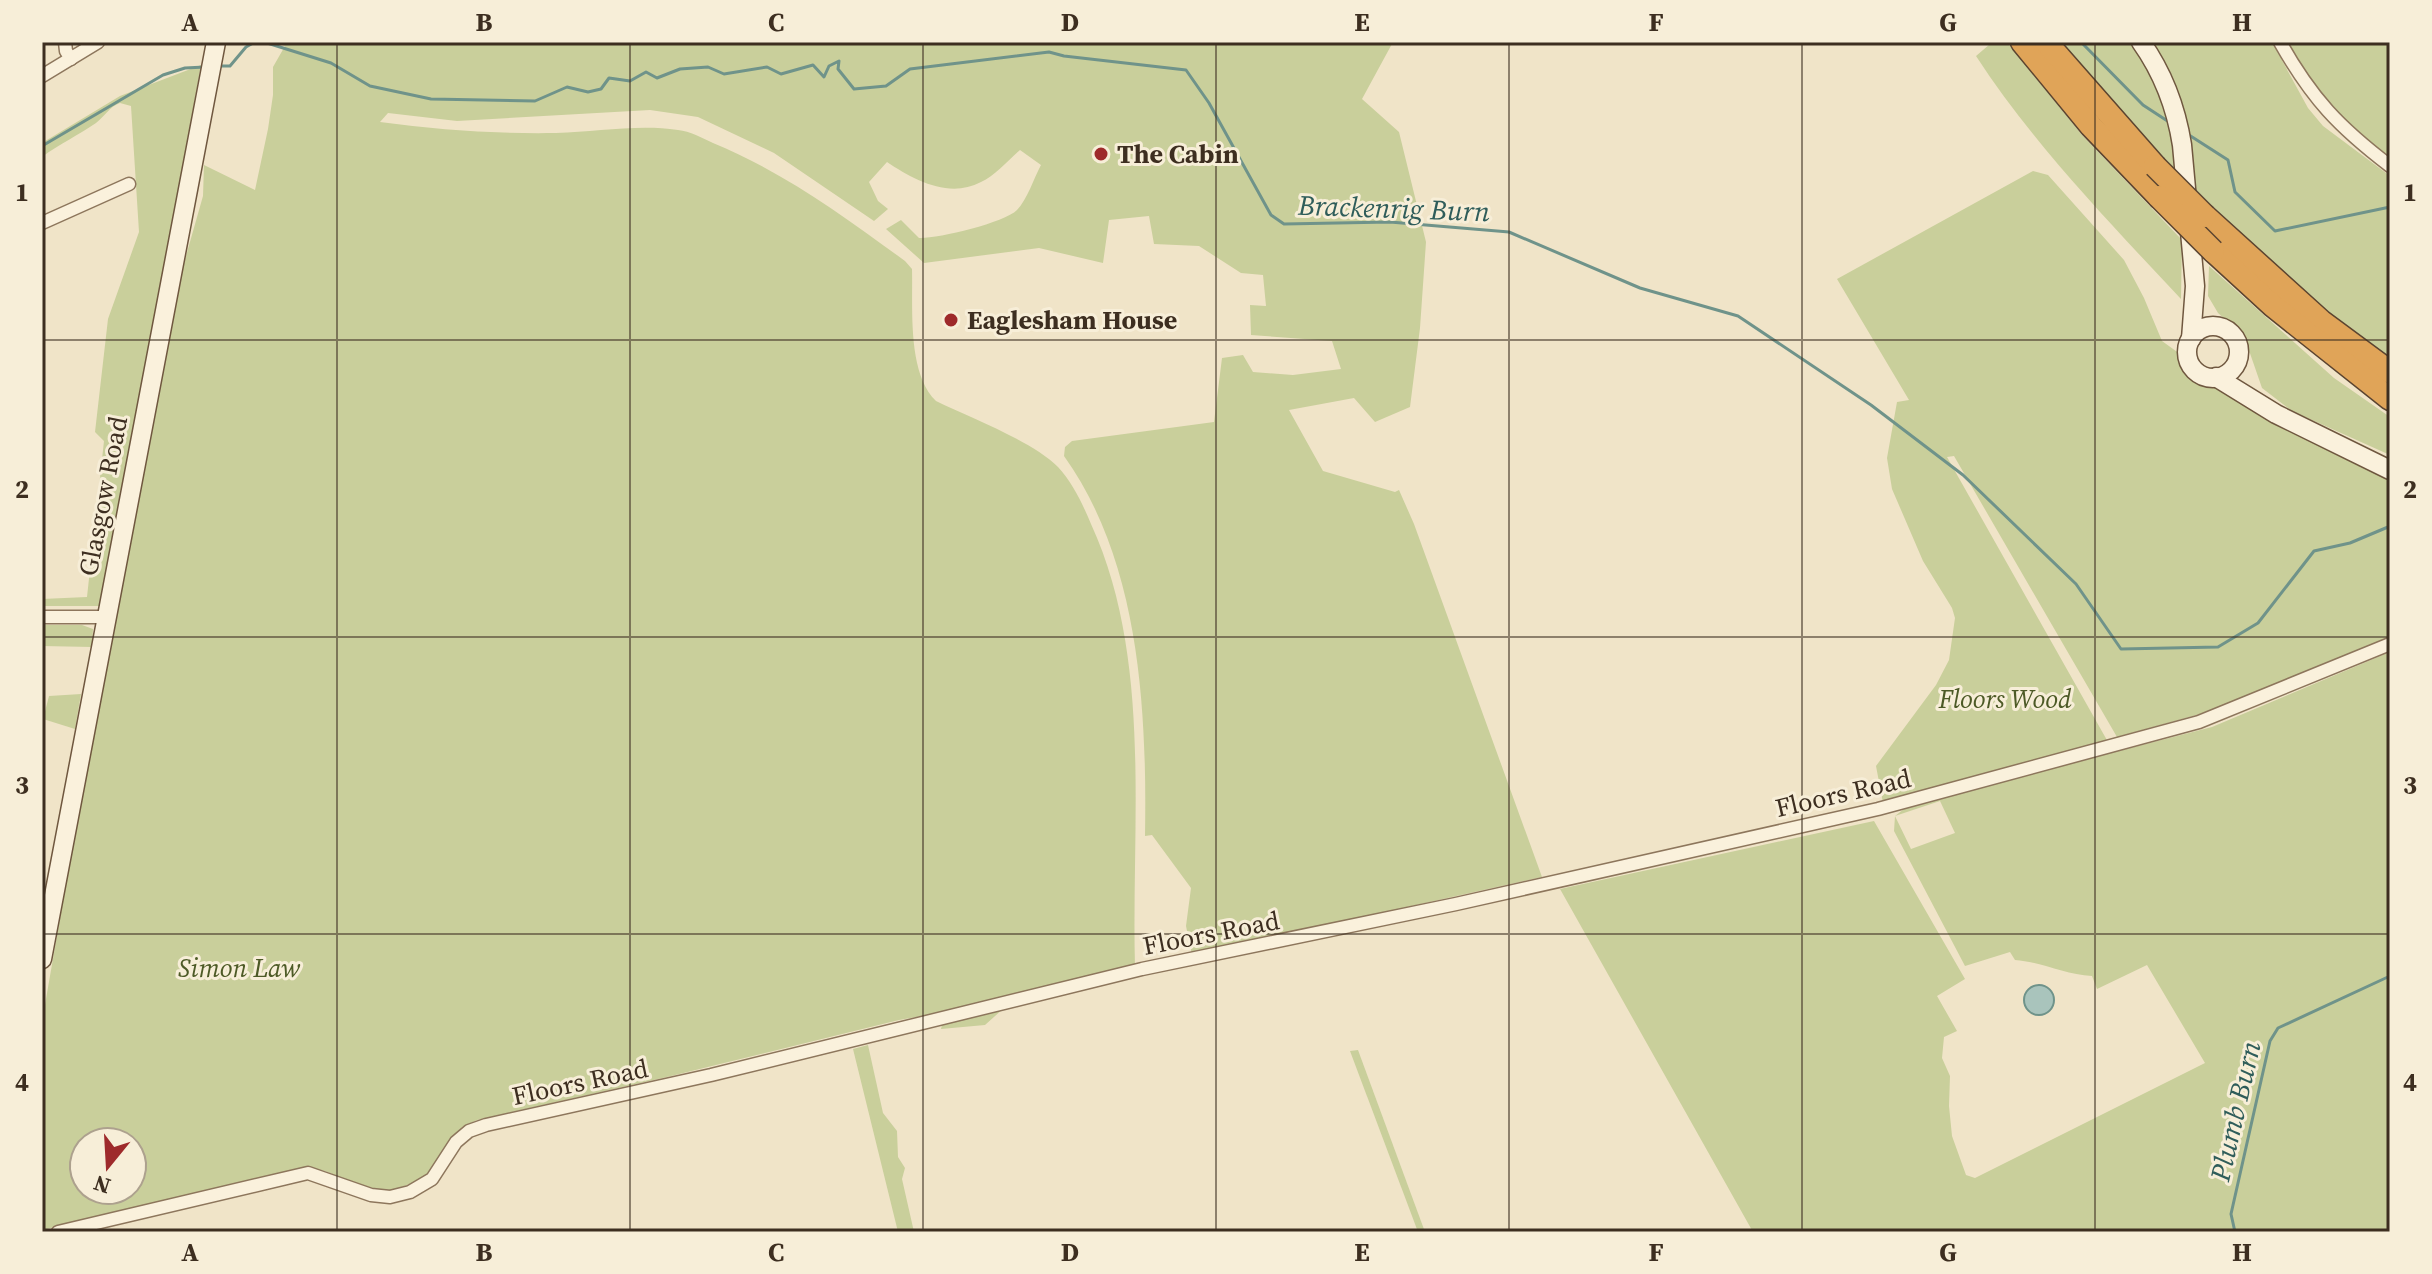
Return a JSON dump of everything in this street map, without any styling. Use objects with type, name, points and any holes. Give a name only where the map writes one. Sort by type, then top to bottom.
[{"type":"highway","points":[[2022,42],[2091,126],[2213,251],[2273,306],[2390,399]]},
{"type":"highway","points":[[2046,42],[2155,166],[2205,216],[2321,321],[2390,372]]},
{"type":"main road","name":"Glasgow Road","points":[[42,959],[216,42]]},
{"type":"main road","points":[[2141,42],[2164,81],[2179,125],[2195,286],[2188,357],[2192,366],[2198,373],[2216,377],[2276,414],[2390,470]]},
{"type":"main road","points":[[2195,286],[2206,312],[2237,341],[2247,384],[2258,402]]},
{"type":"main road","points":[[2191,339],[2206,327],[2227,330]]},
{"type":"main road","points":[[2216,377],[2232,370],[2239,356]]},
{"type":"street","points":[[65,42],[71,59]]},
{"type":"street","points":[[42,76],[98,42]]},
{"type":"street","points":[[2280,42],[2300,79],[2328,114],[2349,135],[2390,166]]},
{"type":"street","points":[[42,223],[117,195],[129,184]]},
{"type":"street","points":[[42,617],[106,617]]},
{"type":"street","name":"Floors Road","points":[[58,1232],[308,1173],[371,1195],[390,1197],[410,1192],[432,1179],[456,1142],[469,1131],[486,1125],[711,1075],[1142,969],[1456,904],[1878,809],[2199,722],[2390,644]]},
{"type":"green space","name":"Simon Law","points":[[273,42],[1393,42],[1362,99],[1399,132],[1426,242],[1410,407],[1375,422],[1354,398],[1289,410],[1323,471],[1395,492],[1399,490],[1542,877],[1192,955],[1186,926],[1191,888],[1152,835],[1145,836],[1140,688],[1124,590],[1109,542],[1089,498],[1064,456],[1065,447],[1072,441],[1214,422],[1222,358],[1243,355],[1253,372],[1293,375],[1341,369],[1332,341],[1251,335],[1250,305],[1266,306],[1263,275],[1241,273],[1199,246],[1154,244],[1149,216],[1109,220],[1103,263],[1039,248],[924,263],[886,229],[901,220],[919,238],[928,238],[970,229],[1010,215],[1024,201],[1041,165],[1020,150],[986,179],[957,189],[920,181],[887,162],[869,182],[878,201],[888,209],[874,221],[774,153],[698,117],[650,110],[457,121],[388,113],[380,122],[468,131],[556,133],[663,128],[687,132],[739,154],[788,181],[859,228],[912,269],[916,357],[927,389],[936,401],[1017,439],[1058,467],[1081,502],[1111,576],[1123,630],[1135,742],[1135,967],[1004,1008],[985,1025],[941,1029],[945,1012],[899,1020],[477,1120],[462,1127],[423,1179],[388,1192],[372,1190],[325,1171],[305,1167],[148,1205],[148,1126],[68,1126],[68,1206],[142,1206],[42,1230],[42,1022],[97,705],[182,270],[203,196],[204,165],[255,190],[273,95],[273,67],[285,46]]},
{"type":"green space","points":[[2007,42],[2082,135],[2182,240],[2181,299],[2073,182],[1999,89],[1976,56],[1990,44]]},
{"type":"green space","points":[[2059,42],[2130,42],[2157,88],[2173,139],[2179,174],[2122,116]]},
{"type":"green space","points":[[2147,42],[2272,42],[2308,108],[2323,126],[2390,176],[2390,360],[2297,291],[2192,188]]},
{"type":"green space","points":[[2288,42],[2390,42],[2390,157],[2352,128],[2314,86]]},
{"type":"green space","points":[[201,65],[102,606],[42,606],[42,599],[87,597],[104,441],[95,432],[108,319],[139,232],[131,106],[116,105],[96,123],[42,157],[42,143],[120,96]]},
{"type":"green space","name":"Floors Wood","points":[[2033,171],[2048,175],[2124,260],[2162,341],[2180,354],[2183,365],[2192,376],[2222,386],[2268,420],[2390,480],[2390,639],[2218,709],[2117,737],[1954,456],[1947,457],[2108,742],[1883,803],[1876,766],[1936,685],[1949,660],[1955,618],[1923,561],[1892,489],[1887,458],[1897,402],[1909,400],[1837,279]]},
{"type":"green space","points":[[2209,266],[2334,378],[2390,417],[2390,455],[2292,411],[2262,388],[2244,336],[2218,313],[2208,296]]},
{"type":"green space","points":[[42,625],[82,625],[93,629],[92,647],[42,646]]},
{"type":"green space","points":[[2390,652],[2390,1232],[1753,1232],[1560,889],[1874,821],[1965,979],[1937,996],[1957,1031],[1944,1037],[1942,1058],[1950,1076],[1952,1136],[1966,1175],[1975,1178],[2205,1063],[2147,965],[2097,989],[2092,976],[2015,960],[2010,952],[1965,966],[1894,831],[1895,816],[1909,805],[2212,727]],"holes":[[[1940,801],[1955,833],[1911,849],[1895,816]]]},
{"type":"green space","points":[[81,694],[75,729],[43,719],[49,696]]},
{"type":"green space","points":[[868,1045],[883,1113],[897,1131],[898,1157],[905,1168],[902,1179],[914,1232],[898,1232],[853,1049]]},
{"type":"green space","points":[[1358,1050],[1425,1232],[1418,1232],[1350,1051]]},
{"type":"water","points":[[2039,985],[2049,990],[2054,1000],[2049,1010],[2039,1015],[2029,1010],[2024,1000],[2029,990]]},
{"type":"waterway","name":"Brackenrig Burn","points":[[217,66],[230,66],[246,47],[255,42]]},
{"type":"waterway","name":"Brackenrig Burn","points":[[264,42],[331,63],[370,86],[431,99],[535,101],[567,87],[588,92],[601,89],[609,78],[630,81],[646,72],[657,78],[680,69],[708,67],[724,74],[767,67],[781,74],[813,65],[824,77],[829,66],[839,61],[838,69],[854,89],[886,86],[910,69],[1049,52],[1186,70],[1209,103],[1271,215],[1284,224],[1390,222],[1509,232],[1640,288],[1738,316],[1871,405],[1963,475],[2076,584],[2121,649],[2218,647],[2258,623],[2314,551],[2350,543],[2390,524]]},
{"type":"waterway","points":[[2081,42],[2143,105],[2169,122]]},
{"type":"waterway","name":"Brackenrig Burn","points":[[42,146],[163,75],[185,68],[205,67]]},
{"type":"waterway","points":[[2189,135],[2228,160],[2235,192],[2275,231],[2390,207]]},
{"type":"waterway","name":"Plumb Burn","points":[[2235,1232],[2231,1214],[2270,1041],[2278,1028],[2390,976]]},
{"type":"place","name":"The Cabin","points":[[1101,154]]},
{"type":"place","name":"Eaglesham House","points":[[951,320]]}]
